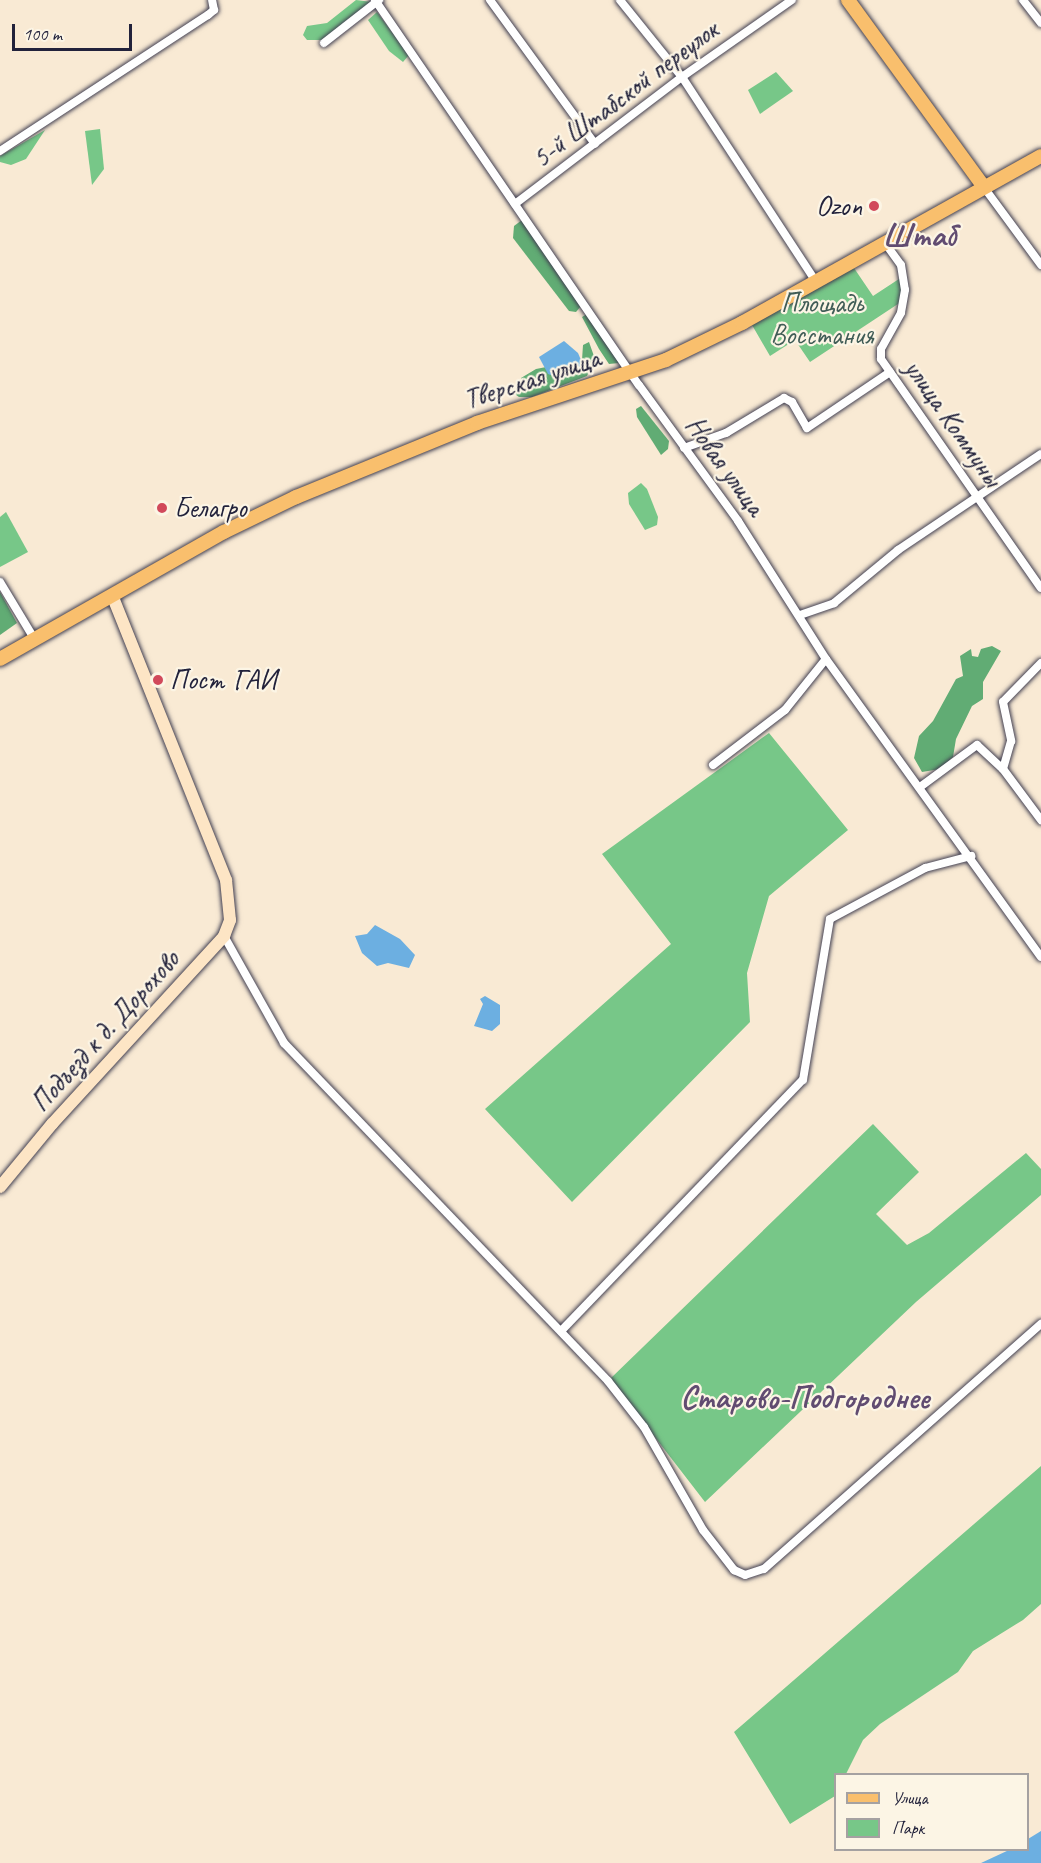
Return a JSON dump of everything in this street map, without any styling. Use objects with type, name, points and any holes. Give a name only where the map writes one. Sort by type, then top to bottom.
[{"type":"main road","points":[[848,0],[982,186]]},
{"type":"main road","name":"Тверская улица","points":[[0,659],[224,532],[315,488],[515,409],[632,374],[742,323],[982,186],[1041,156]]},
{"type":"street","points":[[0,151],[214,10],[212,0]]},
{"type":"street","points":[[490,0],[595,144]]},
{"type":"street","points":[[620,0],[682,77],[816,282]]},
{"type":"street","name":"5-й Штабской переулок","points":[[515,204],[682,77],[792,0]]},
{"type":"street","points":[[1023,0],[1041,23]]},
{"type":"street","points":[[324,43],[377,1]]},
{"type":"street","name":"Новая улица","points":[[377,1],[800,615],[826,659],[971,856],[1041,957]]},
{"type":"street","points":[[982,186],[1041,265]]},
{"type":"street","name":"улица Коммуны","points":[[885,243],[905,278],[901,312],[880,354],[890,372],[1041,588]]},
{"type":"street","points":[[684,448],[726,433],[784,398],[792,402],[807,428],[890,372]]},
{"type":"street","points":[[800,615],[834,603],[898,550],[1041,454]]},
{"type":"street","points":[[0,582],[35,640]]},
{"type":"street","points":[[113,597],[228,886],[231,913],[224,936],[284,1043],[562,1330],[644,1427],[703,1530],[734,1570],[745,1575],[764,1569],[1041,1323]]},
{"type":"street","points":[[713,765],[785,710],[826,659]]},
{"type":"street","points":[[1003,769],[1011,741],[1003,702],[1041,663]]},
{"type":"street","points":[[920,787],[977,745],[1003,769],[1041,820]]},
{"type":"street","points":[[562,1330],[803,1080],[830,919],[926,868],[971,856]]},
{"type":"street","name":"Подъезд к д. Дорохово","points":[[0,1187],[52,1124],[224,936]]},
{"type":"green space","points":[[356,0],[372,2],[325,40],[307,40],[303,35],[307,26],[327,23]]},
{"type":"green space","points":[[377,12],[409,55],[403,62],[389,51],[368,20]]},
{"type":"green space","points":[[776,72],[793,91],[760,114],[748,90]]},
{"type":"green space","points":[[100,129],[104,169],[92,185],[85,131]]},
{"type":"green space","points":[[45,130],[26,159],[11,165],[0,162],[0,156]]},
{"type":"green space","points":[[522,220],[581,306],[576,312],[569,311],[513,238],[514,226]]},
{"type":"green space","name":"Площадь Восстания","points":[[854,268],[873,296],[902,277],[901,302],[810,362],[795,340],[770,356],[752,325]]},
{"type":"green space","points":[[587,314],[619,363],[609,364],[599,349],[582,317]]},
{"type":"green space","points":[[589,342],[595,359],[587,376],[532,397],[519,397],[510,391],[526,388],[521,378],[536,369],[582,360],[583,345]]},
{"type":"green space","points":[[641,406],[669,441],[668,449],[661,455],[637,417],[636,409]]},
{"type":"green space","points":[[641,483],[647,489],[658,517],[657,525],[645,530],[629,504],[628,493]]},
{"type":"green space","points":[[6,512],[28,552],[0,567],[0,517]]},
{"type":"green space","points":[[0,592],[17,623],[0,635]]},
{"type":"green space","points":[[992,646],[1001,651],[983,682],[983,699],[972,706],[956,739],[953,757],[940,769],[922,772],[914,758],[919,736],[933,721],[956,679],[963,676],[960,656],[971,649],[972,656],[978,657],[981,649]]},
{"type":"green space","points":[[769,733],[848,830],[769,896],[747,973],[750,1022],[572,1202],[485,1109],[671,944],[602,854]]},
{"type":"green space","points":[[873,1124],[919,1172],[876,1214],[907,1245],[929,1233],[1026,1153],[1041,1169],[1041,1195],[916,1302],[705,1502],[610,1379]]},
{"type":"green space","points":[[1041,1466],[1041,1604],[1023,1620],[973,1651],[958,1672],[880,1724],[863,1740],[846,1773],[834,1773],[834,1797],[790,1824],[734,1732]]},
{"type":"water","points":[[564,341],[578,353],[584,367],[562,379],[548,374],[539,357]]},
{"type":"water","points":[[375,925],[400,939],[415,955],[409,968],[388,963],[377,966],[362,953],[355,936],[367,934]]},
{"type":"water","points":[[485,996],[500,1005],[500,1024],[492,1031],[474,1026],[483,1004],[480,999]]},
{"type":"water","points":[[1041,1831],[1041,1863],[981,1863],[1007,1851],[1029,1851],[1029,1838]]},
{"type":"place","name":"Ozon","points":[[874,206]]},
{"type":"place","name":"Белагро","points":[[162,508]]},
{"type":"place","name":"Пост ГАИ","points":[[158,680]]},
{"type":"district","name":"Штаб","points":[[919,235]]},
{"type":"district","name":"Старово-Подгороднее","points":[[805,1398]]}]
